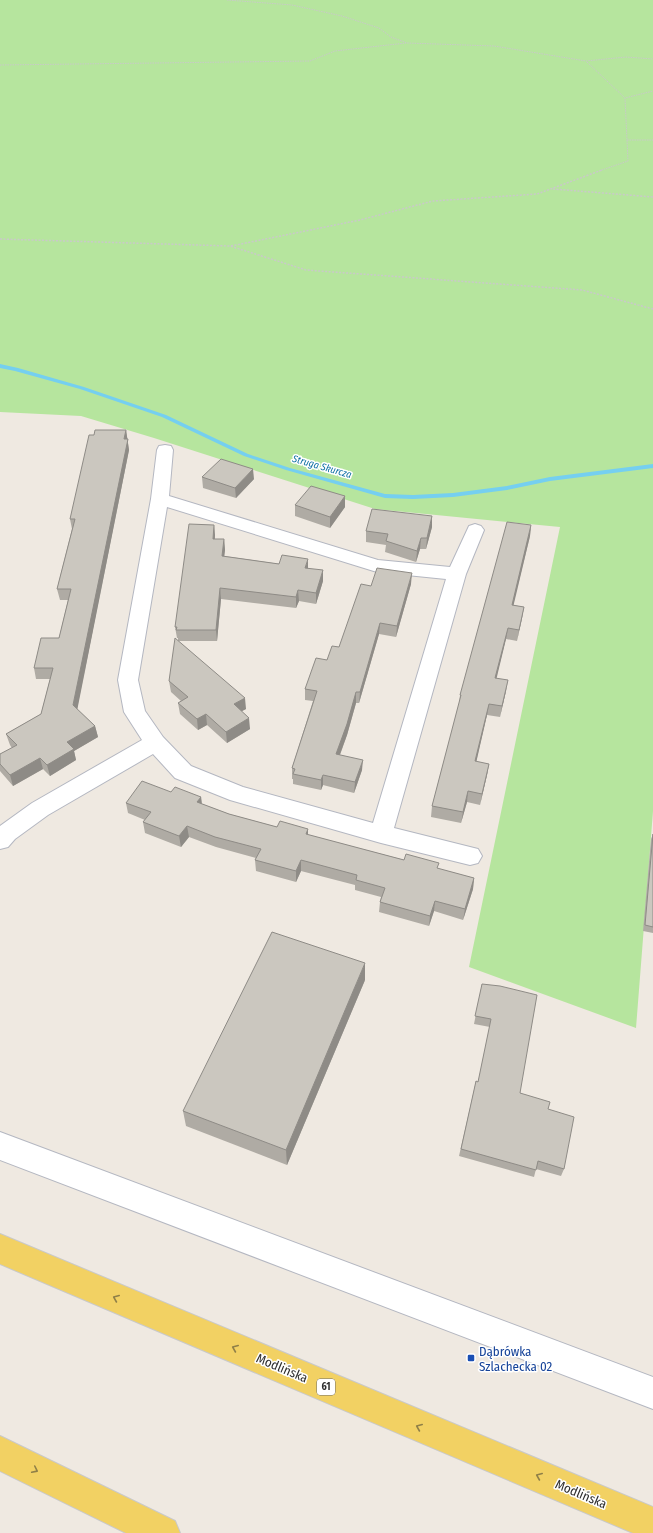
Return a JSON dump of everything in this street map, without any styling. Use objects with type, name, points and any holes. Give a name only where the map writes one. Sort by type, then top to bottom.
[{"type":"main road","name":"Modlińska","points":[[0,1249],[653,1524]]},
{"type":"main road","points":[[0,1453],[163,1533]]},
{"type":"street","points":[[165,450],[160,499],[128,680],[135,712],[155,743],[183,772],[238,794],[381,834],[470,856]]},
{"type":"street","points":[[160,499],[377,566],[457,574]]},
{"type":"street","points":[[381,834],[457,574],[475,530]]},
{"type":"street","points":[[0,840],[7,833],[40,809],[155,743]]},
{"type":"street","points":[[0,1146],[653,1393]]},
{"type":"path","points":[[227,0],[292,5],[342,16],[379,28],[392,37],[407,43]]},
{"type":"path","points":[[0,65],[310,61],[335,51],[407,43],[494,46],[586,61],[626,57],[653,60]]},
{"type":"path","points":[[0,239],[230,246],[360,220],[434,201],[537,194],[628,161],[625,98],[586,61]]},
{"type":"path","points":[[625,98],[653,91]]},
{"type":"path","points":[[626,140],[653,140]]},
{"type":"path","points":[[553,189],[653,197]]},
{"type":"path","points":[[230,246],[306,270],[582,290],[653,309]]},
{"type":"green space","points":[[0,0],[653,0],[653,811],[636,1028],[469,967],[560,527],[375,509],[81,416],[0,412]]},
{"type":"building","points":[[95,430],[126,430],[124,439],[128,439],[73,705],[95,726],[67,742],[74,749],[47,765],[40,758],[10,775],[0,764],[0,754],[17,745],[6,734],[41,714],[53,668],[34,668],[41,638],[59,638],[71,589],[57,589],[75,519],[70,519],[89,435],[94,435]]},
{"type":"building","points":[[221,459],[253,469],[235,488],[202,477]]},
{"type":"building","points":[[311,486],[345,496],[330,517],[295,505]]},
{"type":"building","points":[[372,509],[432,516],[427,538],[421,538],[417,551],[386,541],[388,534],[366,531]]},
{"type":"building","points":[[507,522],[531,525],[512,605],[524,607],[519,630],[508,628],[495,678],[508,680],[502,706],[489,704],[475,761],[489,764],[482,794],[468,791],[463,812],[432,806],[460,695]]},
{"type":"building","points":[[189,524],[214,525],[213,539],[224,539],[222,556],[279,564],[282,555],[308,559],[305,568],[323,570],[316,593],[298,590],[296,597],[220,588],[216,630],[176,630],[177,627],[175,627]]},
{"type":"building","points":[[377,568],[412,573],[397,626],[380,623],[360,692],[356,692],[347,724],[336,754],[363,760],[355,782],[323,775],[321,780],[293,774],[295,769],[292,768],[317,691],[305,689],[316,658],[327,660],[332,646],[339,647],[361,584],[371,586]]},
{"type":"building","points":[[175,638],[245,698],[234,704],[249,718],[226,732],[206,714],[197,719],[178,703],[188,697],[169,681]]},
{"type":"building","points":[[142,781],[171,792],[175,787],[201,797],[197,802],[229,814],[277,827],[280,821],[308,829],[306,834],[404,860],[406,854],[439,863],[437,868],[474,878],[465,909],[435,901],[430,916],[380,902],[385,888],[356,880],[357,875],[301,860],[296,871],[255,860],[261,849],[215,837],[187,826],[179,836],[143,822],[151,812],[126,803]]},
{"type":"building","points":[[653,834],[653,927],[645,925]]},
{"type":"building","points":[[272,932],[365,963],[286,1150],[183,1111]]},
{"type":"building","points":[[482,984],[500,986],[537,995],[520,1093],[550,1102],[548,1109],[574,1117],[564,1169],[538,1161],[536,1170],[461,1149],[476,1081],[478,1082],[491,1019],[475,1016]]},
{"type":"waterway","name":"Struga Skurcza","points":[[0,366],[16,369],[82,388],[164,416],[246,455],[288,469],[385,496],[413,497],[453,495],[507,488],[550,479],[653,466]]},
{"type":"place","name":"Dąbrówka Szlachecka 02","points":[[471,1358]]}]
